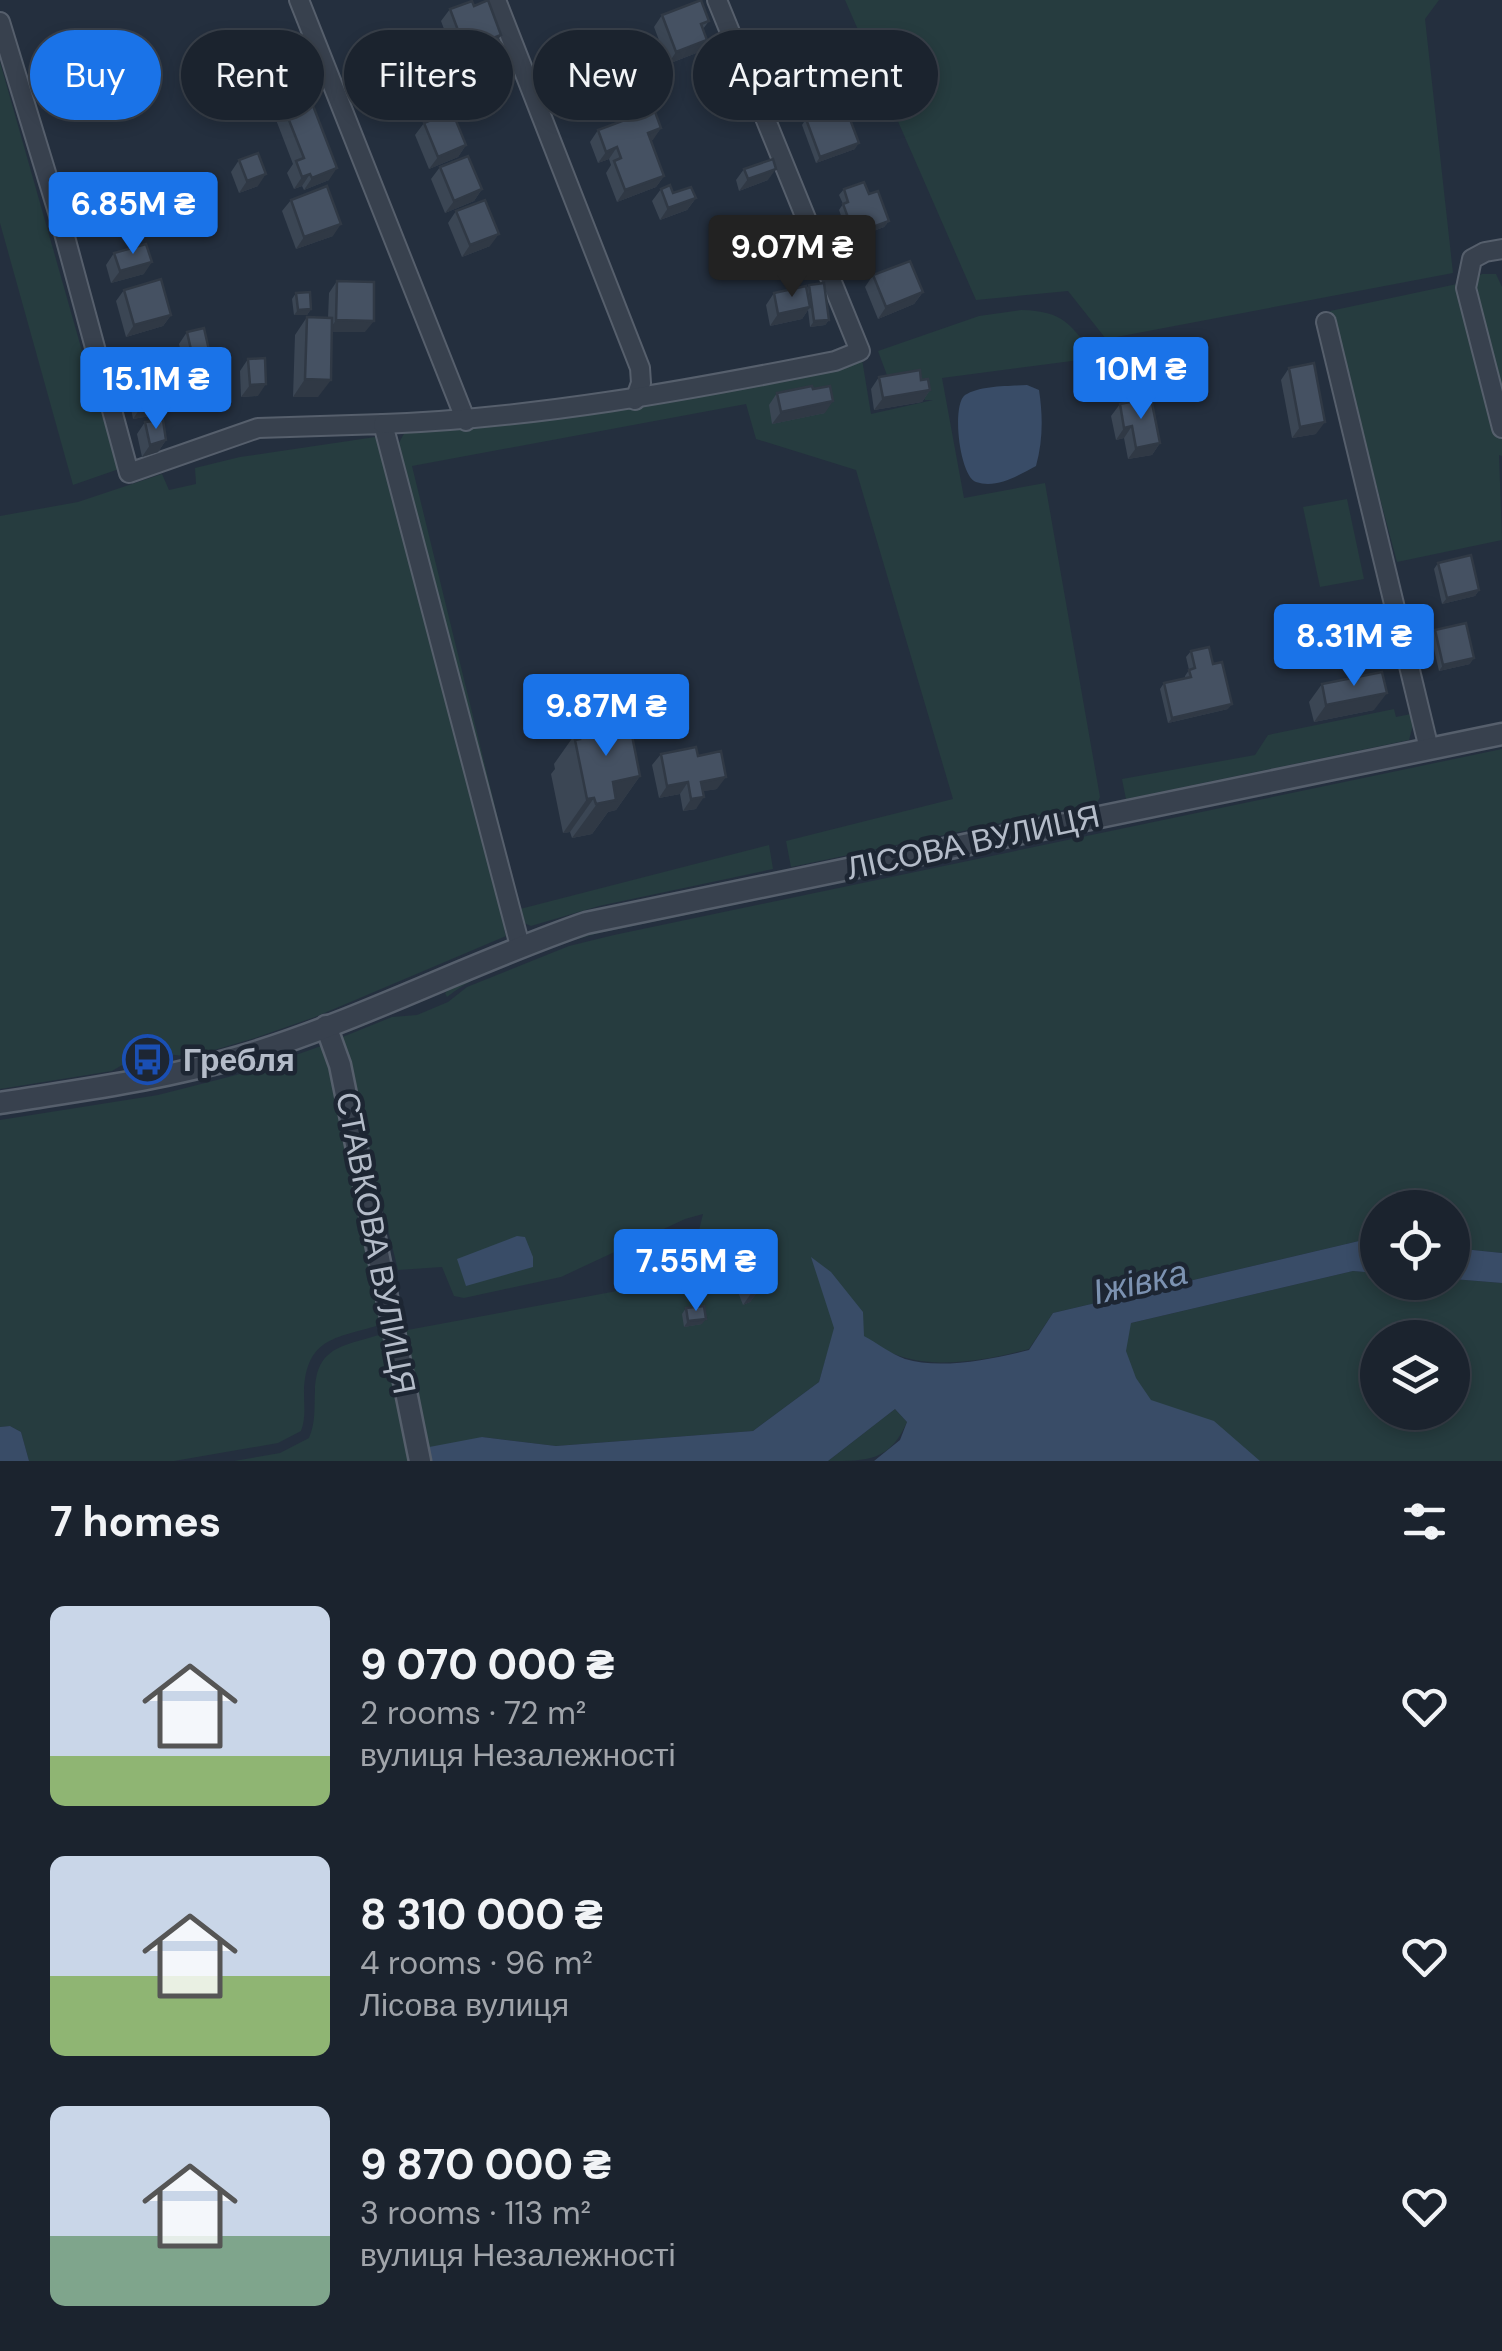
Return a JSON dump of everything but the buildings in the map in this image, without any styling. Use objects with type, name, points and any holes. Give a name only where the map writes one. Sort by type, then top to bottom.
[{"type":"street","points":[[300,0],[466,421]]},
{"type":"street","points":[[496,0],[640,368],[641,383],[635,400]]},
{"type":"street","points":[[0,22],[61,222],[129,473],[258,428],[466,421],[635,400],[835,361],[860,351],[717,0]]},
{"type":"street","points":[[1502,249],[1472,259],[1466,288],[1502,428]]},
{"type":"street","points":[[1326,322],[1429,749]]},
{"type":"street","points":[[383,424],[520,946]]},
{"type":"street","name":"ЛІСОВА ВУЛИЦЯ","points":[[0,1103],[154,1078],[239,1056],[326,1026],[586,922],[1502,734]]},
{"type":"street","name":"СТАВКОВА ВУЛИЦЯ","points":[[326,1026],[340,1065],[420,1461]]},
{"type":"green space","points":[[845,0],[1439,0],[1425,19],[1453,273],[1106,339],[1068,291],[976,300],[897,120],[938,120],[938,30],[858,30]]},
{"type":"green space","points":[[0,62],[119,469],[73,485],[0,223]]},
{"type":"green space","points":[[1496,274],[1502,287],[1502,540],[1397,562],[1330,311],[1457,284],[1461,301],[1472,279]]},
{"type":"green space","points":[[1021,310],[1047,313],[1065,322],[1095,358],[942,378],[964,498],[1045,483],[1100,797],[1097,803],[791,867],[786,841],[953,799],[856,470],[756,439],[746,404],[412,466],[520,909],[769,845],[773,869],[599,906],[531,926],[522,922],[396,448],[405,432],[622,407],[837,368],[862,359],[871,414],[933,400],[925,400],[915,377],[888,378],[878,351],[979,316]]},
{"type":"green space","points":[[382,436],[509,928],[504,930],[506,936],[315,1017],[255,1038],[204,1053],[163,1054],[129,1061],[112,1071],[0,1089],[0,516],[78,502],[162,474],[169,490],[196,484],[195,468],[240,457]]},
{"type":"green space","points":[[1347,499],[1364,579],[1320,587],[1303,507]]},
{"type":"green space","points":[[1394,709],[1396,717],[1411,714],[1409,740],[1126,799],[1122,779],[1255,755],[1268,735]]},
{"type":"green space","points":[[1502,743],[599,933],[519,959],[480,976],[447,997],[445,993],[463,978],[576,934]]},
{"type":"green space","points":[[1502,749],[1502,1253],[1470,1250],[1470,1190],[1360,1190],[1360,1241],[1053,1313],[1029,1349],[944,1362],[903,1357],[865,1337],[813,1259],[835,1328],[819,1382],[753,1431],[556,1446],[482,1437],[427,1461],[402,1331],[687,1278],[703,1214],[561,1277],[464,1298],[454,1296],[442,1267],[398,1270],[340,1038],[392,1017],[417,1015],[448,1002],[467,987],[569,946]]},
{"type":"green space","points":[[324,1045],[334,1069],[383,1324],[339,1337],[318,1350],[306,1374],[301,1431],[278,1443],[174,1461],[29,1461],[21,1432],[10,1426],[0,1427],[0,1120],[158,1095],[248,1072]]},
{"type":"green space","points":[[1353,1271],[1360,1272],[1360,1300],[1470,1300],[1470,1280],[1502,1283],[1502,1461],[1129,1461],[1091,1339],[1131,1323]]},
{"type":"green space","points":[[385,1333],[410,1461],[234,1461],[280,1453],[309,1438],[321,1364],[336,1349]]},
{"type":"green space","points":[[895,1409],[907,1422],[893,1445],[866,1459],[828,1461]]},
{"type":"water","points":[[1027,385],[1039,390],[1042,419],[1036,466],[1000,482],[976,482],[970,477],[962,455],[958,426],[961,402],[965,395],[979,389]]},
{"type":"water","points":[[517,1236],[525,1237],[533,1267],[466,1286],[457,1259]]},
{"type":"water","points":[[1360,1241],[1360,1272],[1131,1323],[1126,1351],[1136,1378],[1151,1400],[1214,1421],[1260,1461],[874,1461],[900,1440],[907,1422],[895,1409],[828,1461],[427,1461],[424,1448],[482,1437],[556,1446],[753,1431],[819,1382],[834,1328],[811,1257],[831,1272],[863,1312],[864,1336],[905,1359],[950,1363],[1029,1350],[1053,1313]]},
{"type":"water","points":[[1470,1250],[1502,1253],[1502,1283],[1470,1280]]},
{"type":"water","points":[[10,1426],[21,1432],[29,1461],[0,1461],[0,1427]]},
{"type":"place","name":"Гребля","points":[[148,1060]]},
{"type":"water label","name":"Іжівка","points":[[1140,1282]]}]
